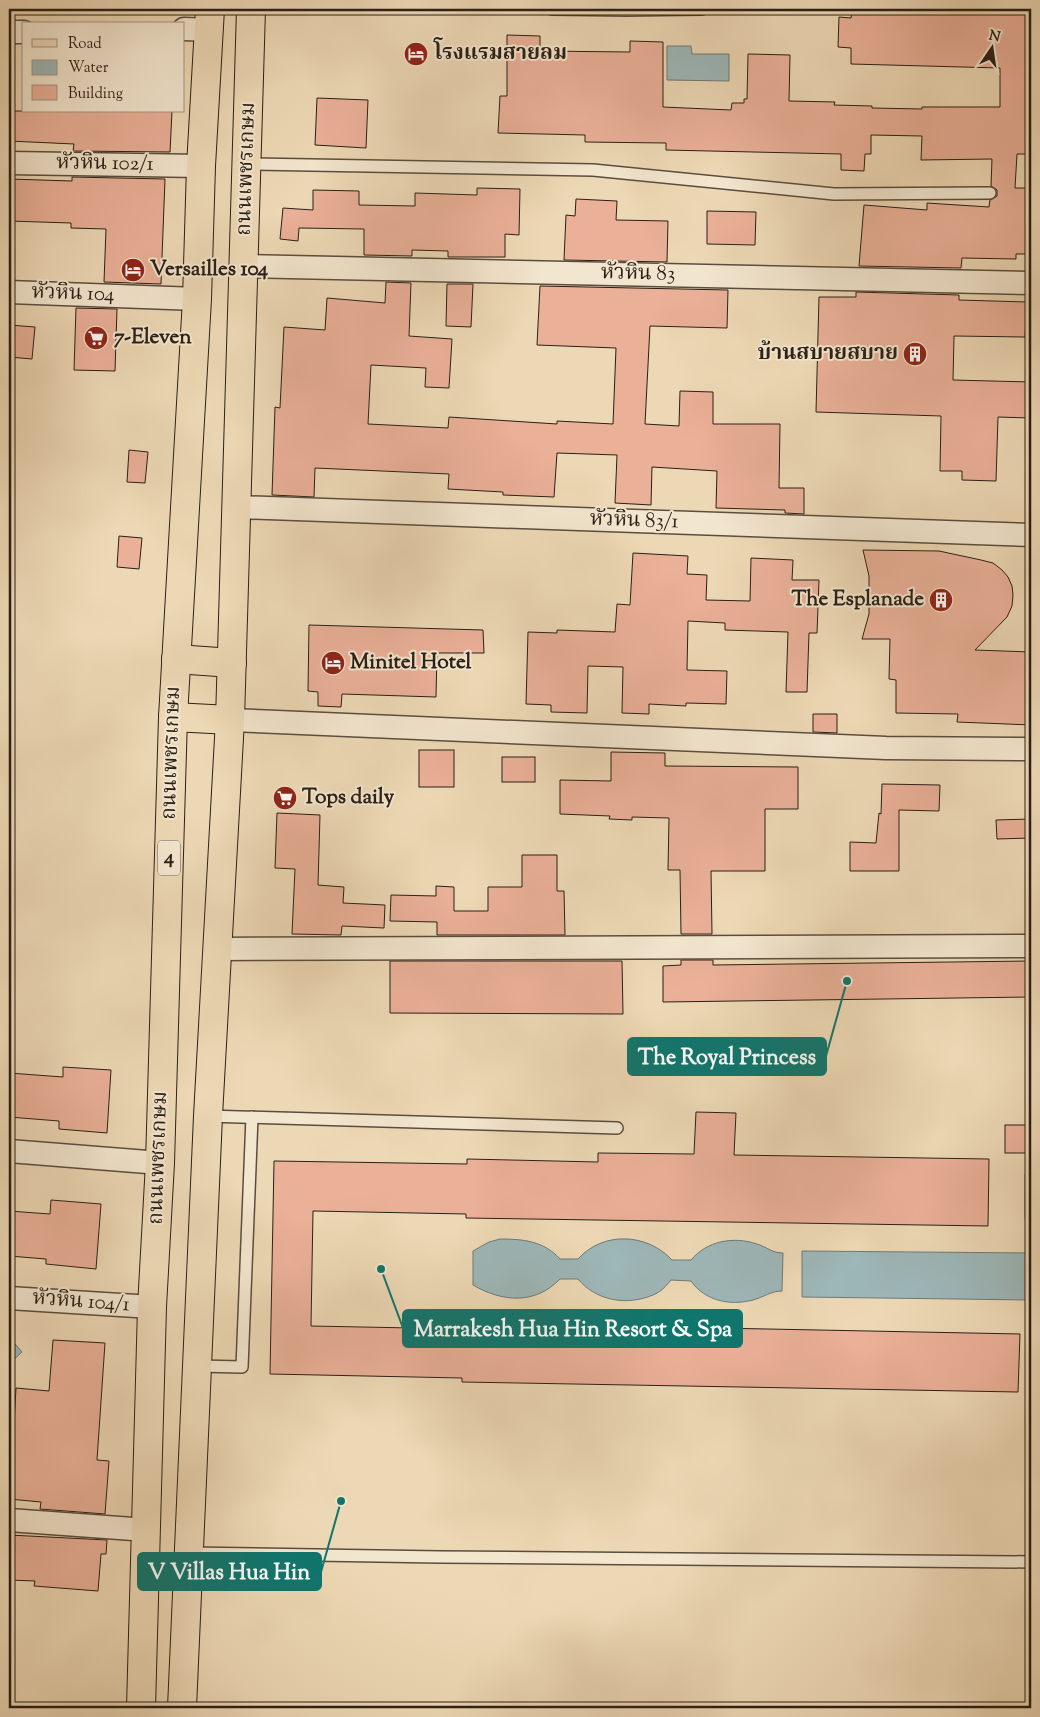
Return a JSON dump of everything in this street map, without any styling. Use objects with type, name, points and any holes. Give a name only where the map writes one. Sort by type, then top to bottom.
[{"type":"main road","name":"ถนนเพชรเกษม","points":[[182,1708],[208,1116],[230,720],[248,164],[251,9]]},
{"type":"main road","name":"ถนนเพชรเกษม","points":[[141,1708],[152,1307],[160,1163],[173,717],[196,299],[201,166],[201,22]]},
{"type":"main road","points":[[176,659],[232,663]]},
{"type":"main road","points":[[173,717],[230,720]]},
{"type":"street","points":[[9,32],[22,32]]},
{"type":"street","name":"หัวหิน 102/1","points":[[9,163],[201,166]]},
{"type":"street","name":"หัวหิน 83","points":[[244,266],[1031,283]]},
{"type":"street","name":"หัวหิน 104","points":[[9,292],[196,299]]},
{"type":"street","name":"หัวหิน 83/1","points":[[237,507],[1031,535]]},
{"type":"street","points":[[230,720],[886,748],[1031,749]]},
{"type":"street","points":[[217,949],[1031,946]]},
{"type":"street","points":[[9,1151],[160,1163]]},
{"type":"street","name":"หัวหิน 104/1","points":[[9,1298],[152,1307]]},
{"type":"street","points":[[9,1520],[147,1530]]},
{"type":"lane","points":[[552,9],[702,9]]},
{"type":"lane","points":[[248,164],[593,170],[834,194],[990,193]]},
{"type":"lane","points":[[208,1116],[617,1128]]},
{"type":"lane","points":[[198,1366],[242,1367],[252,1117]]},
{"type":"lane","points":[[189,1553],[460,1558],[1031,1562]]},
{"type":"water","points":[[667,46],[691,46],[692,54],[729,54],[729,81],[667,80]]},
{"type":"water","points":[[1025,1175],[1031,1175],[1031,1219],[1025,1219]]},
{"type":"water","points":[[500,1239],[533,1242],[547,1248],[560,1259],[578,1259],[588,1250],[612,1240],[638,1240],[662,1251],[672,1260],[691,1260],[713,1244],[739,1240],[783,1253],[782,1291],[744,1302],[727,1302],[703,1293],[691,1281],[671,1280],[661,1291],[653,1295],[623,1301],[603,1297],[585,1286],[578,1279],[560,1279],[540,1293],[529,1297],[518,1298],[495,1295],[473,1285],[473,1251],[489,1242]]},
{"type":"water","points":[[802,1251],[1031,1253],[1031,1300],[802,1297]]},
{"type":"water","points":[[9,1337],[22,1352],[9,1364]]},
{"type":"building","points":[[852,9],[1031,9],[1031,154],[1017,154],[1015,188],[1031,188],[1031,254],[1016,254],[1016,259],[962,258],[961,268],[859,266],[864,205],[927,210],[927,203],[989,207],[990,200],[997,196],[997,190],[991,186],[992,159],[921,160],[922,136],[871,135],[871,154],[865,154],[864,171],[841,170],[841,154],[666,150],[666,143],[585,142],[585,135],[498,133],[500,96],[507,96],[507,35],[540,36],[540,51],[630,52],[630,41],[663,42],[663,107],[731,110],[732,103],[744,103],[744,99],[747,99],[748,54],[790,55],[789,101],[835,102],[834,105],[872,106],[872,108],[1000,107],[1000,68],[851,64],[851,48],[838,47],[839,17],[851,18]]},
{"type":"building","points":[[317,98],[368,100],[366,148],[315,145]]},
{"type":"building","points":[[10,111],[172,112],[170,152],[73,151],[74,144],[9,141]]},
{"type":"building","points":[[72,177],[165,179],[161,284],[104,282],[106,229],[71,228],[71,223],[9,221],[9,179],[72,181]]},
{"type":"building","points":[[477,188],[520,189],[519,235],[505,234],[505,257],[448,257],[448,251],[412,250],[412,256],[364,255],[364,229],[299,228],[298,241],[280,239],[283,208],[313,210],[313,190],[359,191],[359,205],[415,206],[415,193],[477,195]]},
{"type":"building","points":[[576,199],[617,201],[616,220],[668,221],[667,262],[564,260],[566,215],[575,216]]},
{"type":"building","points":[[707,211],[756,212],[755,245],[707,244]]},
{"type":"building","points":[[386,282],[411,283],[409,336],[452,339],[449,388],[425,387],[426,368],[371,365],[368,424],[448,428],[449,417],[557,424],[557,421],[613,424],[616,348],[537,345],[540,286],[728,290],[727,328],[650,326],[645,424],[679,426],[680,391],[713,392],[713,424],[780,424],[779,488],[804,488],[804,514],[785,513],[785,510],[716,508],[717,471],[652,467],[651,505],[615,503],[617,455],[557,453],[554,497],[503,495],[503,492],[448,489],[449,474],[315,468],[314,497],[272,495],[275,407],[280,408],[284,327],[325,330],[327,298],[385,303]]},
{"type":"building","points":[[447,284],[473,284],[471,327],[446,326]]},
{"type":"building","points":[[856,292],[959,295],[959,300],[1027,302],[1025,337],[954,336],[953,380],[1031,382],[1030,418],[998,417],[996,481],[962,480],[962,471],[940,471],[941,416],[816,412],[819,297],[856,297]]},
{"type":"building","points":[[76,308],[117,309],[115,371],[74,370]]},
{"type":"building","points":[[9,325],[35,327],[32,359],[9,357]]},
{"type":"building","points":[[129,450],[148,452],[145,483],[127,482]]},
{"type":"building","points":[[119,536],[142,538],[139,569],[117,567]]},
{"type":"building","points":[[863,550],[939,551],[993,563],[1002,570],[1012,586],[1012,606],[1007,617],[975,650],[1031,652],[1031,725],[957,722],[958,714],[896,713],[896,680],[889,679],[890,639],[862,639],[869,614],[869,576]]},
{"type":"building","points":[[633,553],[688,556],[687,574],[707,575],[706,600],[750,601],[751,558],[793,560],[792,580],[819,580],[817,633],[809,633],[807,692],[786,692],[788,632],[725,630],[725,623],[688,621],[687,670],[727,671],[726,704],[686,703],[686,706],[649,704],[649,714],[622,713],[623,667],[588,666],[587,713],[551,712],[551,705],[526,704],[528,632],[557,633],[557,630],[615,632],[617,604],[630,605]]},
{"type":"building","points":[[309,625],[483,630],[484,653],[437,653],[436,697],[342,694],[341,707],[318,706],[318,692],[308,691]]},
{"type":"building","points":[[813,714],[837,714],[837,733],[813,732]]},
{"type":"building","points":[[419,750],[454,750],[454,787],[419,787]]},
{"type":"building","points":[[611,752],[665,753],[665,766],[798,767],[798,809],[765,809],[765,871],[711,871],[712,934],[681,934],[680,870],[668,870],[669,818],[632,817],[632,820],[609,819],[610,816],[560,814],[560,780],[611,781]]},
{"type":"building","points":[[502,757],[535,757],[535,782],[502,782]]},
{"type":"building","points":[[882,784],[940,785],[939,811],[899,810],[899,871],[850,871],[850,842],[876,843],[879,813],[881,814]]},
{"type":"building","points":[[277,813],[320,815],[318,885],[344,887],[343,903],[385,905],[384,928],[342,926],[341,935],[292,934],[295,869],[275,868]]},
{"type":"building","points":[[1031,819],[1031,838],[997,839],[996,820]]},
{"type":"building","points":[[522,855],[557,855],[557,891],[564,891],[565,935],[437,935],[437,922],[390,921],[391,895],[436,896],[436,886],[454,887],[454,911],[488,911],[488,887],[522,887]]},
{"type":"building","points":[[681,960],[713,960],[713,965],[1031,961],[1031,997],[663,1002],[663,966],[681,965]]},
{"type":"building","points":[[390,961],[622,961],[623,1014],[390,1013]]},
{"type":"building","points":[[63,1067],[111,1070],[107,1133],[59,1129],[59,1121],[9,1117],[9,1073],[63,1077]]},
{"type":"building","points":[[696,1112],[736,1113],[734,1155],[989,1159],[988,1226],[466,1218],[466,1214],[313,1211],[311,1326],[463,1329],[464,1323],[1020,1334],[1018,1392],[462,1382],[462,1378],[270,1374],[274,1161],[467,1164],[467,1159],[598,1162],[598,1153],[694,1154]]},
{"type":"building","points":[[1005,1125],[1031,1125],[1031,1153],[1005,1153]]},
{"type":"building","points":[[51,1200],[101,1204],[96,1269],[46,1264],[46,1259],[9,1256],[9,1211],[50,1214]]},
{"type":"building","points":[[53,1340],[105,1343],[97,1460],[109,1461],[105,1514],[40,1509],[41,1502],[9,1499],[9,1422],[14,1423],[16,1388],[49,1391]]},
{"type":"building","points":[[9,1535],[107,1540],[106,1554],[101,1554],[98,1591],[34,1586],[35,1581],[9,1580]]},
{"type":"place","name":"โรงแรมสายลม","points":[[416,54]]},
{"type":"place","name":"Versailles 104","points":[[133,270]]},
{"type":"place","name":"7-Eleven","points":[[96,338]]},
{"type":"place","name":"บ้านสบายสบาย","points":[[915,354]]},
{"type":"place","name":"The Esplanade","points":[[941,600]]},
{"type":"place","name":"Minitel Hotel","points":[[333,663]]},
{"type":"place","name":"Tops daily","points":[[285,798]]},
{"type":"place","name":"The Royal Princess","points":[[847,981]]},
{"type":"place","name":"Marrakesh Hua Hin Resort & Spa","points":[[381,1269]]},
{"type":"place","name":"V Villas Hua Hin","points":[[341,1501]]}]
